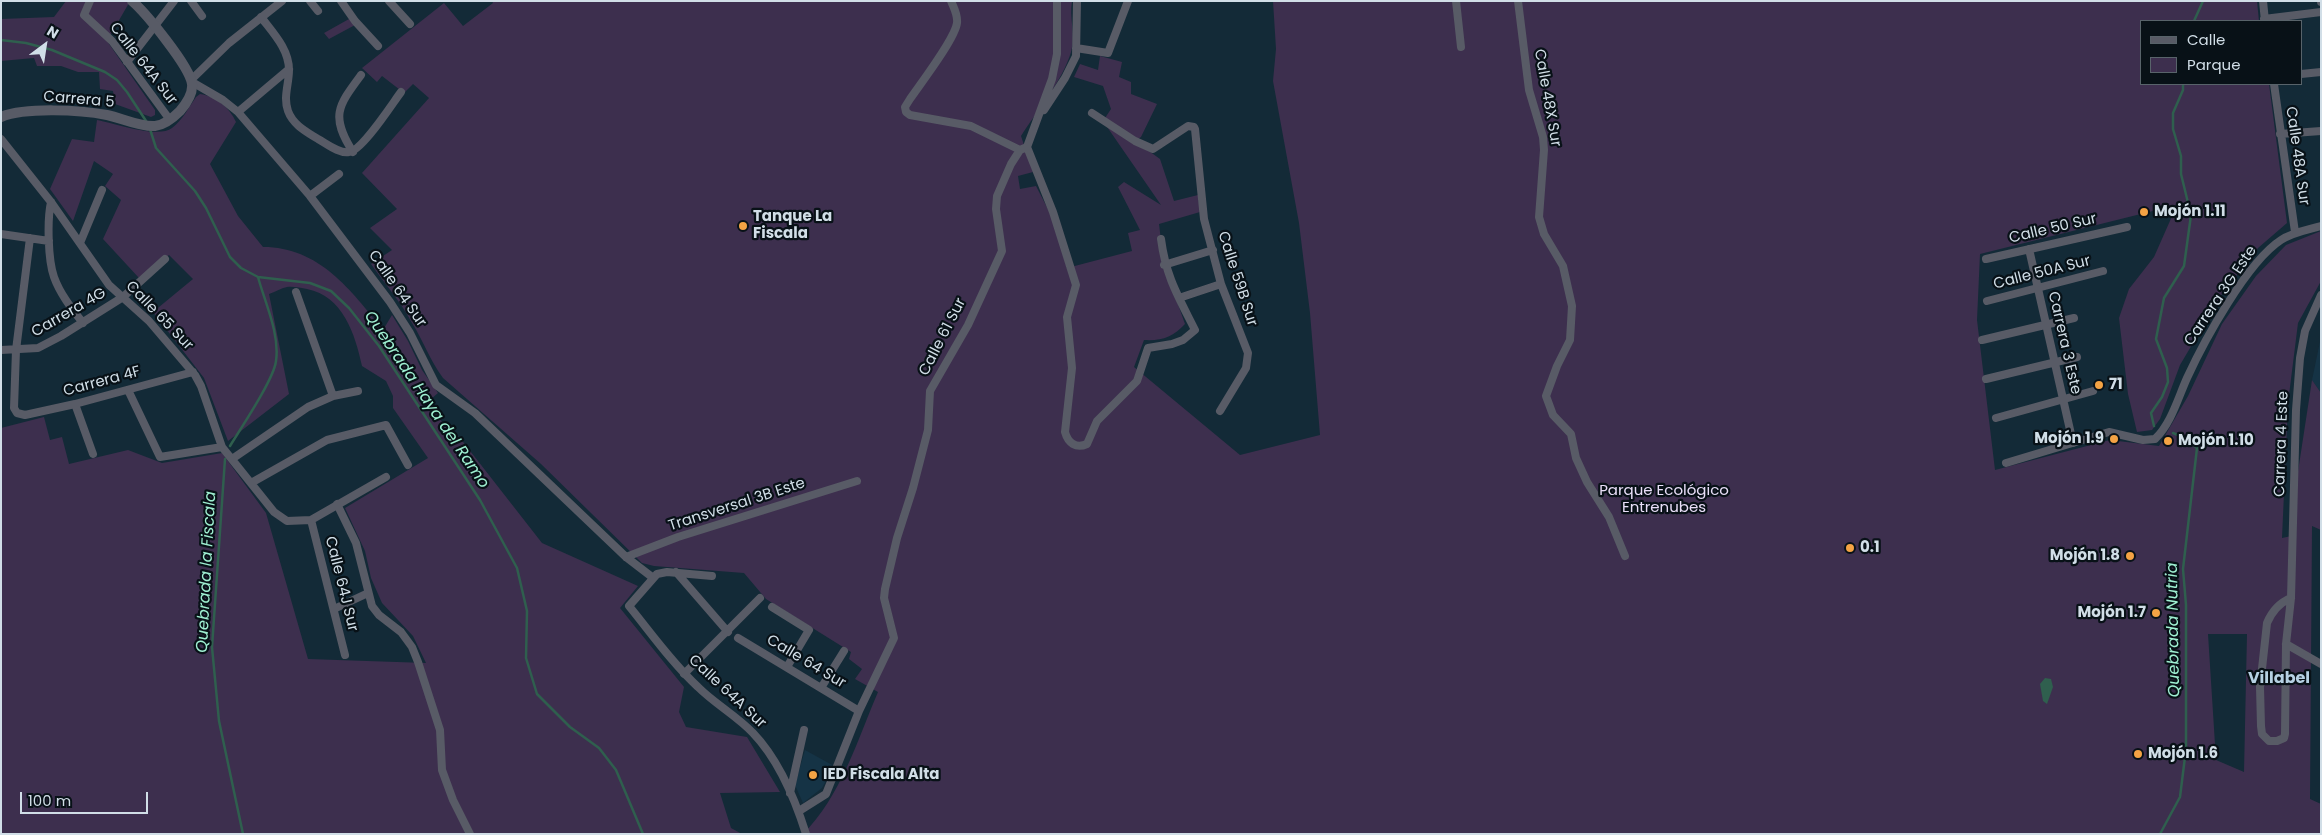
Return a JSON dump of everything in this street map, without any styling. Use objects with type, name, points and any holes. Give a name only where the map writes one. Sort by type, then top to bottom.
[{"type":"street","name":"Calle 64A Sur","points":[[90,1],[84,15],[107,36],[170,120]]},
{"type":"street","name":"Calle 64 Sur","points":[[132,1],[154,26],[192,81],[223,100],[238,112],[310,196],[390,302],[417,346],[426,369],[436,385],[475,414],[626,557],[652,577]]},
{"type":"street","points":[[127,62],[174,1]]},
{"type":"street","points":[[191,1],[202,16]]},
{"type":"street","points":[[170,120],[187,101],[192,88],[192,81],[228,43],[282,1]]},
{"type":"street","points":[[310,1],[318,11]]},
{"type":"street","points":[[341,1],[355,21],[378,46]]},
{"type":"street","points":[[389,1],[410,24]]},
{"type":"street","points":[[951,1],[957,15],[957,23],[953,35],[905,109],[910,116],[971,126],[1024,149],[1053,212],[1076,285],[1067,317],[1072,368],[1065,432],[1070,443],[1081,446],[1090,442],[1097,421],[1137,381],[1148,348],[1178,342],[1195,330],[1164,265],[1161,239]]},
{"type":"street","points":[[1037,120],[1052,79],[1057,54],[1057,1]]},
{"type":"street","points":[[1037,120],[1068,73],[1076,56],[1077,1]]},
{"type":"street","points":[[1076,48],[1108,53],[1128,1]]},
{"type":"street","points":[[1456,1],[1461,47]]},
{"type":"street","name":"Calle 48X Sur","points":[[1518,1],[1529,90],[1543,137],[1544,150],[1539,217],[1544,234],[1564,266],[1572,306],[1570,340],[1557,366],[1546,396],[1553,415],[1571,434],[1576,458],[1587,482],[1609,517],[1625,556]]},
{"type":"street","points":[[2263,1],[2265,20],[2321,12]]},
{"type":"street","points":[[261,17],[283,45],[287,56],[289,69],[286,99],[290,116],[301,128],[331,147],[344,152],[352,152],[362,144],[401,92]]},
{"type":"street","points":[[238,112],[289,69]]},
{"type":"street","points":[[2302,74],[2321,72]]},
{"type":"street","points":[[352,152],[343,132],[339,111],[343,100],[361,75]]},
{"type":"street","name":"Calle 48A Sur","points":[[2274,85],[2294,232]]},
{"type":"street","name":"Carrera 5","points":[[1,117],[19,112],[35,111],[97,114],[149,126],[170,120]]},
{"type":"street","name":"Calle 59B Sur","points":[[1092,113],[1135,141],[1153,149],[1190,126],[1194,127],[1204,219],[1221,284],[1248,353],[1246,368],[1220,410]]},
{"type":"street","name":"Calle 61 Sur","points":[[859,711],[894,638],[884,598],[885,589],[897,538],[928,430],[930,391],[968,325],[1002,251],[995,202],[1006,174],[1024,149],[1037,120]]},
{"type":"street","points":[[2280,134],[2321,131]]},
{"type":"street","name":"Calle 65 Sur","points":[[1,139],[51,202],[109,285],[149,321],[193,372],[201,386],[222,447],[274,512],[292,522],[311,520]]},
{"type":"street","points":[[310,196],[339,174]]},
{"type":"street","points":[[80,243],[102,190]]},
{"type":"street","points":[[51,202],[48,216],[53,276],[67,303],[83,323]]},
{"type":"street","points":[[2294,232],[2321,226]]},
{"type":"street","name":"Calle 50 Sur","points":[[1986,259],[2127,227]]},
{"type":"street","name":"Carrera 3G Este","points":[[2073,443],[2109,432],[2142,440],[2155,439],[2165,427],[2203,343],[2243,283],[2270,248],[2294,232]]},
{"type":"street","points":[[1,234],[50,241]]},
{"type":"street","points":[[16,350],[30,238]]},
{"type":"street","name":"Carrera 3 Este","points":[[2029,249],[2073,443]]},
{"type":"street","points":[[1164,265],[1213,250]]},
{"type":"street","name":"Carrera 4G","points":[[1,350],[38,348],[124,297],[165,259]]},
{"type":"street","name":"Calle 50A Sur","points":[[1987,301],[2103,272]]},
{"type":"street","points":[[1179,298],[1221,284]]},
{"type":"street","points":[[296,292],[333,396]]},
{"type":"street","name":"Carrera 4 Este","points":[[2291,598],[2278,606],[2271,614],[2267,623],[2260,687],[2262,734],[2269,741],[2277,741],[2284,738],[2285,734],[2286,644],[2291,598],[2296,410],[2300,358],[2305,330],[2321,295]]},
{"type":"street","points":[[1982,340],[2074,318]]},
{"type":"street","name":"Carrera 4F","points":[[16,350],[14,408],[17,414],[25,415],[75,404],[193,372]]},
{"type":"street","points":[[1986,379],[2077,357]]},
{"type":"street","points":[[128,390],[160,457],[222,447]]},
{"type":"street","points":[[232,458],[308,407],[333,396],[358,391]]},
{"type":"street","points":[[1996,418],[2093,391]]},
{"type":"street","points":[[75,404],[93,454]]},
{"type":"street","points":[[251,483],[327,440],[386,425],[408,465]]},
{"type":"street","points":[[2006,463],[2073,443]]},
{"type":"street","points":[[311,520],[386,477]]},
{"type":"street","name":"Transversal 3B Este","points":[[626,557],[678,537],[857,481]]},
{"type":"street","points":[[337,504],[356,542],[372,606],[379,615],[401,632],[412,647],[430,695],[440,730],[442,770],[453,800],[470,834]]},
{"type":"street","name":"Calle 64J Sur","points":[[311,520],[346,655]]},
{"type":"street","points":[[652,577],[667,572],[712,576]]},
{"type":"street","points":[[676,572],[728,632]]},
{"type":"street","name":"Calle 64A Sur","points":[[652,577],[628,606],[684,674],[754,733],[772,758],[790,792],[799,811],[806,834]]},
{"type":"street","points":[[334,609],[368,593]]},
{"type":"street","points":[[684,674],[760,598]]},
{"type":"street","points":[[772,607],[809,630],[787,668]]},
{"type":"street","name":"Calle 64 Sur","points":[[738,638],[859,711]]},
{"type":"street","points":[[2286,644],[2321,664]]},
{"type":"street","points":[[821,688],[844,651]]},
{"type":"street","points":[[799,811],[826,794],[859,711]]},
{"type":"street","points":[[790,792],[804,730]]},
{"type":"shaded area","points":[[2321,337],[2321,393],[2312,380]]},
{"type":"shaded area","points":[[2045,678],[2051,679],[2053,687],[2047,704],[2043,701],[2040,684]]},
{"type":"shaded area","name":"IED Fiscala Alta","points":[[805,750],[834,766],[822,788],[803,803],[795,785]]},
{"type":"green space","points":[[66,1],[125,1],[129,3],[107,41],[155,110],[155,115],[151,117],[115,104],[113,91],[100,89],[99,72],[78,72],[61,66],[37,66],[34,58],[1,61],[1,19],[54,17]]},
{"type":"green space","name":"Parque Ecológico Entrenubes","points":[[492,1],[1072,1],[1072,46],[1067,63],[1056,84],[1021,136],[1033,172],[1018,176],[1020,189],[1036,186],[1051,215],[1067,268],[1132,251],[1128,233],[1140,230],[1118,187],[1124,182],[1161,205],[1103,121],[1111,109],[1103,86],[1074,77],[1080,64],[1098,70],[1100,56],[1122,62],[1119,77],[1131,82],[1131,94],[1157,104],[1141,137],[1135,141],[1160,159],[1174,201],[1198,195],[1200,212],[1159,224],[1164,265],[1185,324],[1167,337],[1156,340],[1144,340],[1134,367],[1240,455],[1320,435],[1310,313],[1299,223],[1273,81],[1276,49],[1273,1],[2257,1],[2259,20],[2140,20],[2140,85],[2269,85],[2287,223],[2258,248],[2222,294],[2180,365],[2160,419],[2152,430],[2137,432],[2128,394],[2119,318],[2129,289],[2154,257],[2177,205],[1980,254],[1977,320],[1995,470],[2110,440],[2159,446],[2188,396],[2222,324],[2256,276],[2286,245],[2321,231],[2321,281],[2298,323],[2288,403],[2282,538],[2296,535],[2297,478],[2312,380],[2321,393],[2321,530],[2312,526],[2310,799],[2321,804],[2321,834],[803,834],[828,803],[838,785],[878,692],[855,679],[862,669],[849,659],[851,652],[766,599],[744,573],[654,566],[642,563],[541,464],[443,378],[403,308],[371,264],[392,250],[370,228],[397,209],[362,173],[429,98],[413,84],[404,93],[382,76],[377,82],[362,68],[444,3],[463,26],[493,3]],"holes":[[[2208,634],[2247,634],[2244,772],[2216,760]]]},
{"type":"green space","points":[[349,19],[355,25],[329,39],[324,33]]},
{"type":"green space","points":[[200,94],[217,100],[230,112],[236,122],[210,164],[238,216],[263,247],[283,249],[301,254],[317,263],[346,286],[383,330],[392,315],[408,341],[422,370],[438,393],[424,405],[460,438],[542,543],[638,586],[620,608],[684,687],[679,712],[686,727],[747,737],[780,792],[720,793],[731,828],[742,834],[1,834],[1,428],[44,417],[50,440],[62,437],[69,464],[128,450],[162,463],[222,453],[266,513],[308,659],[426,663],[413,636],[382,603],[371,578],[365,551],[345,508],[428,458],[393,408],[393,396],[386,381],[362,366],[356,341],[338,308],[330,299],[307,289],[287,287],[269,294],[289,394],[228,441],[204,378],[153,312],[193,279],[169,255],[139,278],[103,239],[121,200],[105,186],[113,174],[94,161],[73,221],[50,189],[72,139],[94,142],[97,120],[147,131],[165,131],[179,122]]},
{"type":"waterway","name":"Quebrada Nutria","points":[[2194,20],[2203,1]]},
{"type":"waterway","name":"Quebrada Haya del Ramo","points":[[1,40],[26,43],[52,50],[105,72],[117,80],[127,92],[148,124]]},
{"type":"waterway","name":"Quebrada Nutria","points":[[2154,426],[2151,413],[2162,397],[2168,382],[2167,368],[2156,339],[2164,298],[2184,266],[2191,215],[2181,174],[2181,156],[2173,129],[2173,113],[2183,90],[2183,85]]},
{"type":"waterway","name":"Quebrada Haya del Ramo","points":[[150,129],[156,148],[195,191],[206,208],[230,257],[241,268],[258,277],[310,283],[331,291],[349,308],[379,346],[480,500],[517,568],[527,611],[526,658],[537,694],[570,727],[599,748],[616,770],[643,834]]},
{"type":"waterway","name":"Quebrada la Fiscala","points":[[230,446],[270,379],[276,361],[277,351],[274,329],[258,277]]},
{"type":"waterway","name":"Quebrada Nutria","points":[[2160,834],[2180,797],[2186,749],[2186,605],[2183,569],[2197,448],[2185,438],[2173,433]]},
{"type":"waterway","name":"Quebrada la Fiscala","points":[[225,459],[212,647],[219,721],[243,834]]},
{"type":"place","name":"Mojón 1.11","points":[[2144,212]]},
{"type":"place","name":"Tanque La Fiscala","points":[[743,226]]},
{"type":"place","name":"71","points":[[2099,385]]},
{"type":"place","name":"Mojón 1.9","points":[[2114,439]]},
{"type":"place","name":"Mojón 1.10","points":[[2168,441]]},
{"type":"place","name":"0.1","points":[[1850,548]]},
{"type":"place","name":"Mojón 1.8","points":[[2130,556]]},
{"type":"place","name":"Mojón 1.7","points":[[2156,613]]},
{"type":"place","name":"Mojón 1.6","points":[[2138,754]]},
{"type":"place","name":"IED Fiscala Alta","points":[[813,775]]},
{"type":"district","name":"Villabel","points":[[2279,679]]}]
